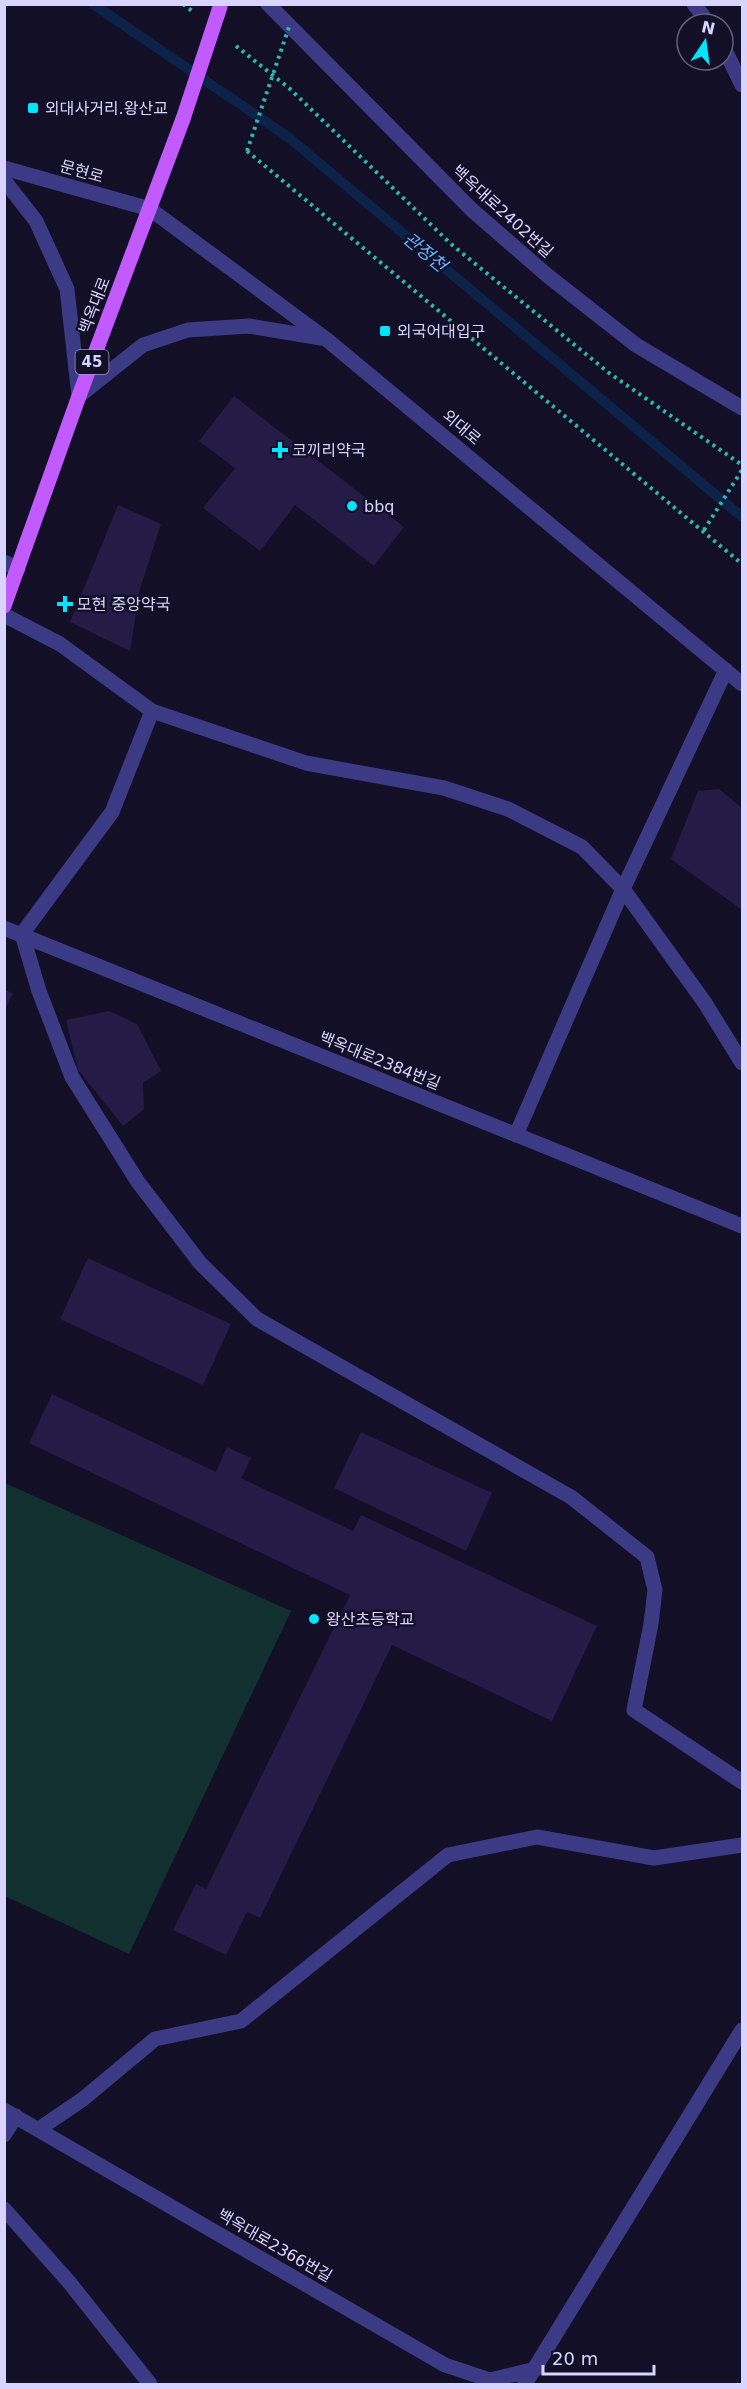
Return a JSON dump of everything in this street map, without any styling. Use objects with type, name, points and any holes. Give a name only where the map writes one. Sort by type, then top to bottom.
[{"type":"main road","name":"백옥대로","points":[[4,606],[11,566],[150,209],[183,119],[220,6]]},
{"type":"street","name":"백옥대로2402번길","points":[[268,4],[472,210],[548,276],[636,345],[742,408]]},
{"type":"street","points":[[735,71],[742,85]]},
{"type":"street","name":"문현로","points":[[4,168],[150,209]]},
{"type":"street","points":[[4,180],[36,221],[68,289],[79,396]]},
{"type":"street","name":"외대로","points":[[150,209],[326,339],[742,684]]},
{"type":"street","points":[[79,396],[143,345],[188,330],[249,326],[326,339]]},
{"type":"street","points":[[4,615],[60,644],[152,711],[306,763],[444,788],[508,809],[582,847],[623,889],[705,1003],[742,1063]]},
{"type":"street","points":[[516,1135],[623,889],[726,670]]},
{"type":"street","points":[[152,711],[112,812],[22,934],[39,991],[72,1077],[138,1182],[200,1263],[256,1319],[571,1497],[647,1557],[655,1590],[651,1624],[634,1710],[742,1782]]},
{"type":"street","name":"백옥대로2384번길","points":[[4,928],[742,1227]]},
{"type":"street","points":[[39,2129],[83,2099],[155,2039],[241,2021],[448,1855],[537,1838],[654,1858],[742,1845]]},
{"type":"street","points":[[525,2385],[742,2030]]},
{"type":"street","points":[[4,2135],[10,2113]]},
{"type":"street","name":"백옥대로2366번길","points":[[10,2113],[445,2365],[490,2380],[536,2369]]},
{"type":"street","points":[[4,2210],[69,2282],[150,2385]]},
{"type":"path","points":[[183,4],[201,18]]},
{"type":"path","points":[[289,27],[247,151],[742,564]]},
{"type":"path","points":[[228,39],[290,88],[459,251],[609,374],[742,465]]},
{"type":"path","points":[[704,530],[742,470]]},
{"type":"green space","points":[[5,1483],[291,1611],[129,1954],[5,1896]]},
{"type":"building","points":[[234,396],[404,527],[374,566],[295,505],[260,551],[203,508],[235,468],[199,441]]},
{"type":"building","points":[[118,505],[161,524],[140,589],[130,651],[70,622]]},
{"type":"building","points":[[719,789],[742,808],[742,910],[671,859],[698,791]]},
{"type":"building","points":[[4,990],[13,993],[4,1012]]},
{"type":"building","points":[[109,1011],[137,1024],[161,1071],[143,1083],[144,1109],[123,1126],[78,1070],[66,1020]]},
{"type":"building","points":[[88,1258],[231,1324],[203,1385],[60,1319]]},
{"type":"building","points":[[52,1394],[216,1472],[227,1447],[251,1458],[241,1478],[353,1531],[361,1515],[597,1626],[552,1721],[392,1645],[260,1918],[247,1912],[226,1955],[173,1930],[196,1884],[206,1889],[350,1595],[29,1443]]},
{"type":"building","points":[[361,1432],[492,1493],[466,1551],[334,1488]]},
{"type":"waterway","name":"관정천","points":[[93,4],[288,137],[742,517]]},
{"type":"place","name":"외대사거리.왕산교","points":[[33,108]]},
{"type":"place","name":"외국어대입구","points":[[385,331]]},
{"type":"place","name":"코끼리약국","points":[[280,450]]},
{"type":"place","name":"bbq","points":[[352,506]]},
{"type":"place","name":"모현 중앙약국","points":[[65,604]]},
{"type":"place","name":"왕산초등학교","points":[[314,1619]]}]
